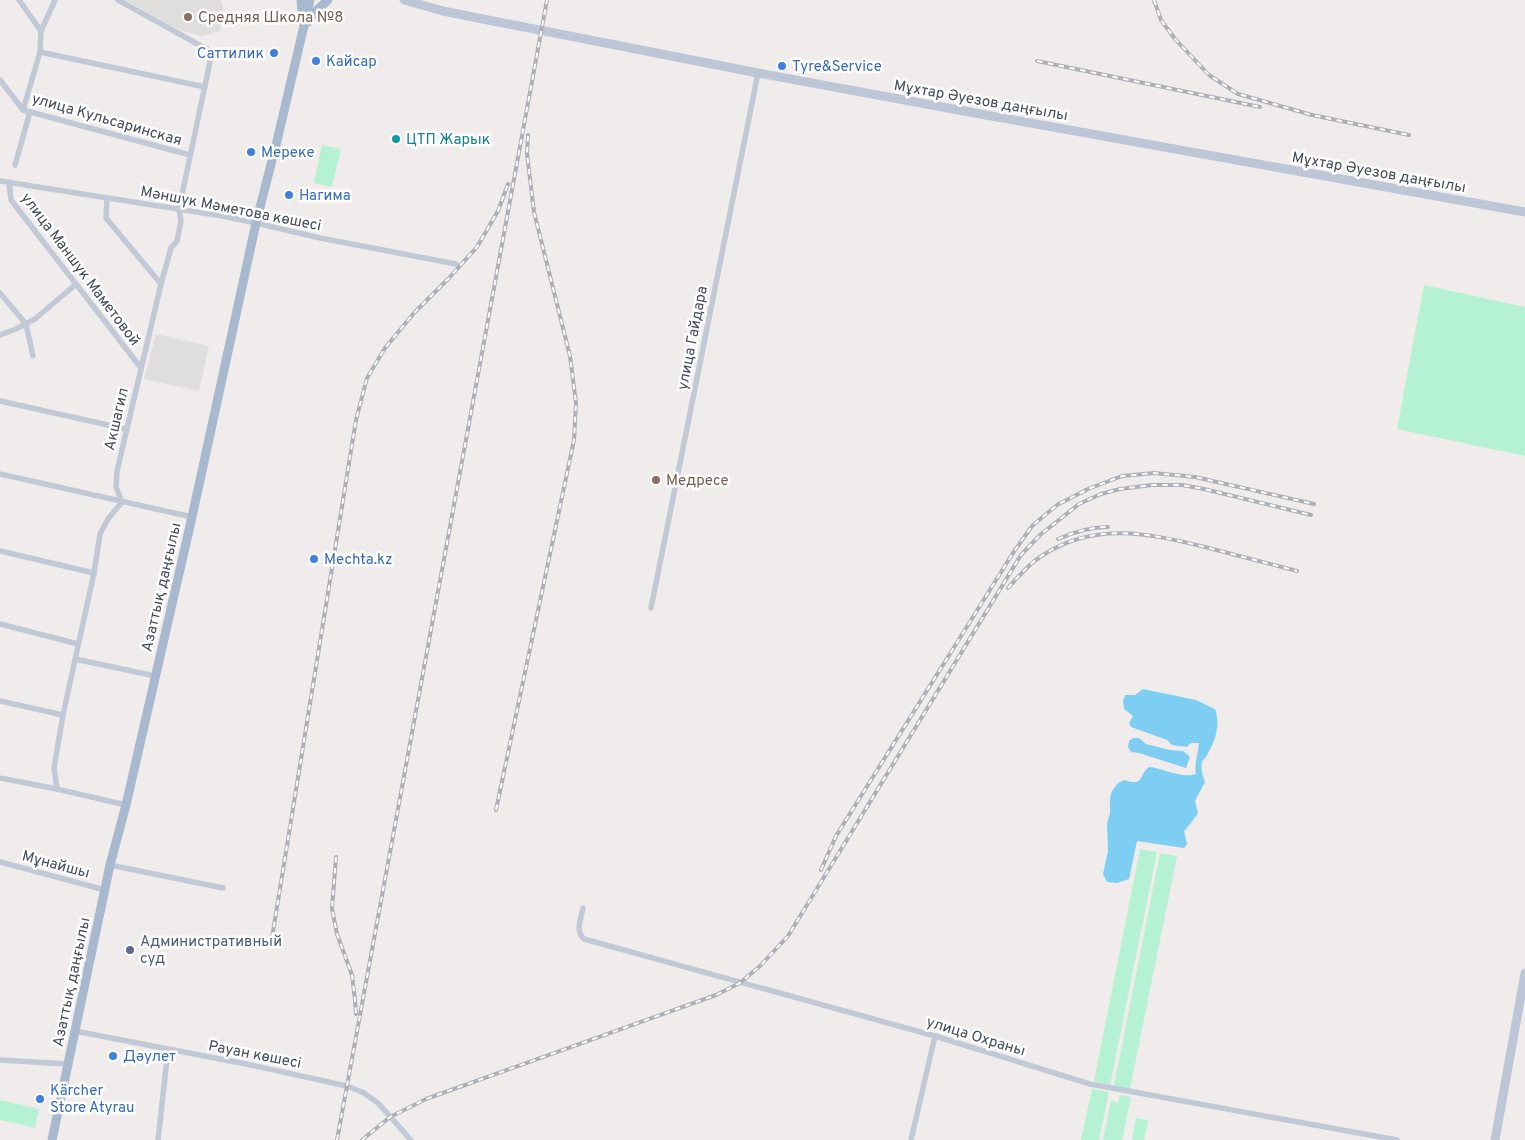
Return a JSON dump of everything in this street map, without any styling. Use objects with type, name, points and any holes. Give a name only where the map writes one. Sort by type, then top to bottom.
[{"type":"main road","points":[[300,0],[302,37]]},
{"type":"main road","points":[[302,37],[310,0]]},
{"type":"main road","points":[[302,37],[308,23],[317,10],[328,0]]},
{"type":"main road","name":"Мұхтар Әуезов даңғылы","points":[[404,0],[443,11],[758,73],[1525,212]]},
{"type":"main road","name":"Азаттық даңғылы","points":[[52,1140],[110,865],[126,805],[192,516],[256,223],[302,37]]},
{"type":"main road","points":[[1495,1140],[1525,973]]},
{"type":"street","points":[[19,0],[41,31]]},
{"type":"street","points":[[15,165],[40,52],[41,31],[55,0]]},
{"type":"street","name":"Акшагил","points":[[118,0],[212,52],[179,208],[180,227],[177,240],[171,248],[161,284],[116,471],[116,488],[122,502]]},
{"type":"street","points":[[40,52],[205,87]]},
{"type":"street","name":"улица Гайдара","points":[[651,608],[758,73]]},
{"type":"street","name":"улица Кульсаринская","points":[[0,80],[27,111],[190,155]]},
{"type":"street","name":"Мәншүк Мәметова көшесі","points":[[0,180],[179,208],[456,264]]},
{"type":"street","name":"улица Маншук Маметовой","points":[[9,182],[10,200],[140,368]]},
{"type":"street","points":[[107,198],[106,218],[161,284]]},
{"type":"street","points":[[0,335],[16,329],[35,318],[75,284]]},
{"type":"street","points":[[0,293],[26,324],[33,356]]},
{"type":"street","points":[[0,402],[126,429]]},
{"type":"street","points":[[0,474],[192,516]]},
{"type":"street","points":[[57,789],[54,768],[100,534],[108,519],[122,502]]},
{"type":"street","points":[[0,551],[94,572]]},
{"type":"street","points":[[0,624],[78,644]]},
{"type":"street","points":[[75,659],[155,676]]},
{"type":"street","points":[[0,701],[63,715]]},
{"type":"street","points":[[0,778],[126,805]]},
{"type":"street","name":"Мұнайшы","points":[[0,862],[105,890]]},
{"type":"street","points":[[110,865],[223,888]]},
{"type":"street","name":"улица Охраны","points":[[583,908],[579,932],[584,939],[935,1036],[1090,1084],[1397,1140]]},
{"type":"street","name":"Рауан көшесі","points":[[75,1031],[246,1064],[347,1086],[364,1093],[378,1103],[411,1140]]},
{"type":"street","points":[[911,1140],[935,1036]]},
{"type":"street","points":[[158,1140],[168,1050]]},
{"type":"street","points":[[0,1060],[68,1064]]},
{"type":"shaded area","name":"Средняя Школа №8","points":[[125,0],[220,0],[223,5],[220,31],[202,36],[177,29]]},
{"type":"shaded area","points":[[156,334],[209,346],[199,391],[144,379]]},
{"type":"green space","points":[[322,145],[341,149],[332,187],[314,183]]},
{"type":"green space","points":[[1424,285],[1525,307],[1525,456],[1397,429]]},
{"type":"green space","points":[[1140,849],[1157,852],[1110,1085],[1094,1081]]},
{"type":"green space","points":[[1160,853],[1177,856],[1130,1089],[1114,1086]]},
{"type":"green space","points":[[1092,1089],[1109,1092],[1099,1140],[1081,1140]]},
{"type":"green space","points":[[1120,1095],[1131,1097],[1122,1140],[1103,1140],[1111,1101],[1118,1103]]},
{"type":"green space","points":[[0,1100],[39,1109],[35,1128],[0,1120]]},
{"type":"green space","points":[[1136,1118],[1148,1120],[1144,1140],[1132,1140]]},
{"type":"water","points":[[1143,689],[1196,700],[1215,709],[1217,727],[1215,739],[1201,764],[1205,782],[1195,801],[1198,813],[1184,831],[1187,844],[1184,848],[1137,841],[1129,879],[1117,883],[1107,882],[1103,874],[1108,851],[1107,824],[1110,813],[1110,798],[1112,791],[1118,783],[1124,780],[1138,781],[1149,767],[1184,775],[1196,774],[1199,743],[1191,743],[1187,747],[1172,745],[1167,740],[1131,727],[1129,723],[1133,716],[1124,709],[1123,701],[1125,695],[1135,695]]},
{"type":"water","points":[[1133,738],[1139,738],[1146,744],[1183,751],[1190,757],[1186,768],[1131,752],[1128,747],[1129,741]]},
{"type":"railway","points":[[337,1140],[547,0]]},
{"type":"railway","points":[[1154,0],[1161,20],[1175,39],[1209,75],[1238,94],[1312,115],[1409,135]]},
{"type":"railway","points":[[1037,61],[1260,107]]},
{"type":"railway","points":[[496,810],[574,440],[576,403],[570,356],[534,212],[527,154],[528,135]]},
{"type":"railway","points":[[272,938],[356,420],[367,378],[385,348],[414,313],[477,247],[498,211],[508,184]]},
{"type":"railway","points":[[821,870],[836,836],[1013,553],[1032,526],[1057,505],[1088,489],[1122,476],[1154,473],[1195,477],[1314,504]]},
{"type":"railway","points":[[362,1140],[390,1117],[426,1099],[716,995],[740,983],[761,965],[788,936],[1021,555],[1040,535],[1079,504],[1101,494],[1120,489],[1152,485],[1182,485],[1311,515]]},
{"type":"railway","points":[[1058,539],[1082,530],[1108,527]]},
{"type":"railway","points":[[1008,588],[1027,567],[1040,557],[1080,538],[1100,534],[1121,533],[1163,538],[1297,571]]},
{"type":"railway","points":[[336,857],[332,909],[337,934],[352,975],[356,1014]]},
{"type":"place","name":"Средняя Школа №8","points":[[188,17]]},
{"type":"place","name":"Саттилик","points":[[274,53]]},
{"type":"place","name":"Кайсар","points":[[316,61]]},
{"type":"place","name":"Tyre&Service","points":[[782,66]]},
{"type":"place","name":"ЦТП Жарык","points":[[396,139]]},
{"type":"place","name":"Мереке","points":[[251,152]]},
{"type":"place","name":"Нагима","points":[[289,195]]},
{"type":"place","name":"Медресе","points":[[656,480]]},
{"type":"place","name":"Mechta.kz","points":[[314,559]]},
{"type":"place","name":"Административный суд","points":[[130,950]]},
{"type":"place","name":"Дәулет","points":[[113,1056]]},
{"type":"place","name":"Kärcher Store Atyrau","points":[[40,1099]]}]
